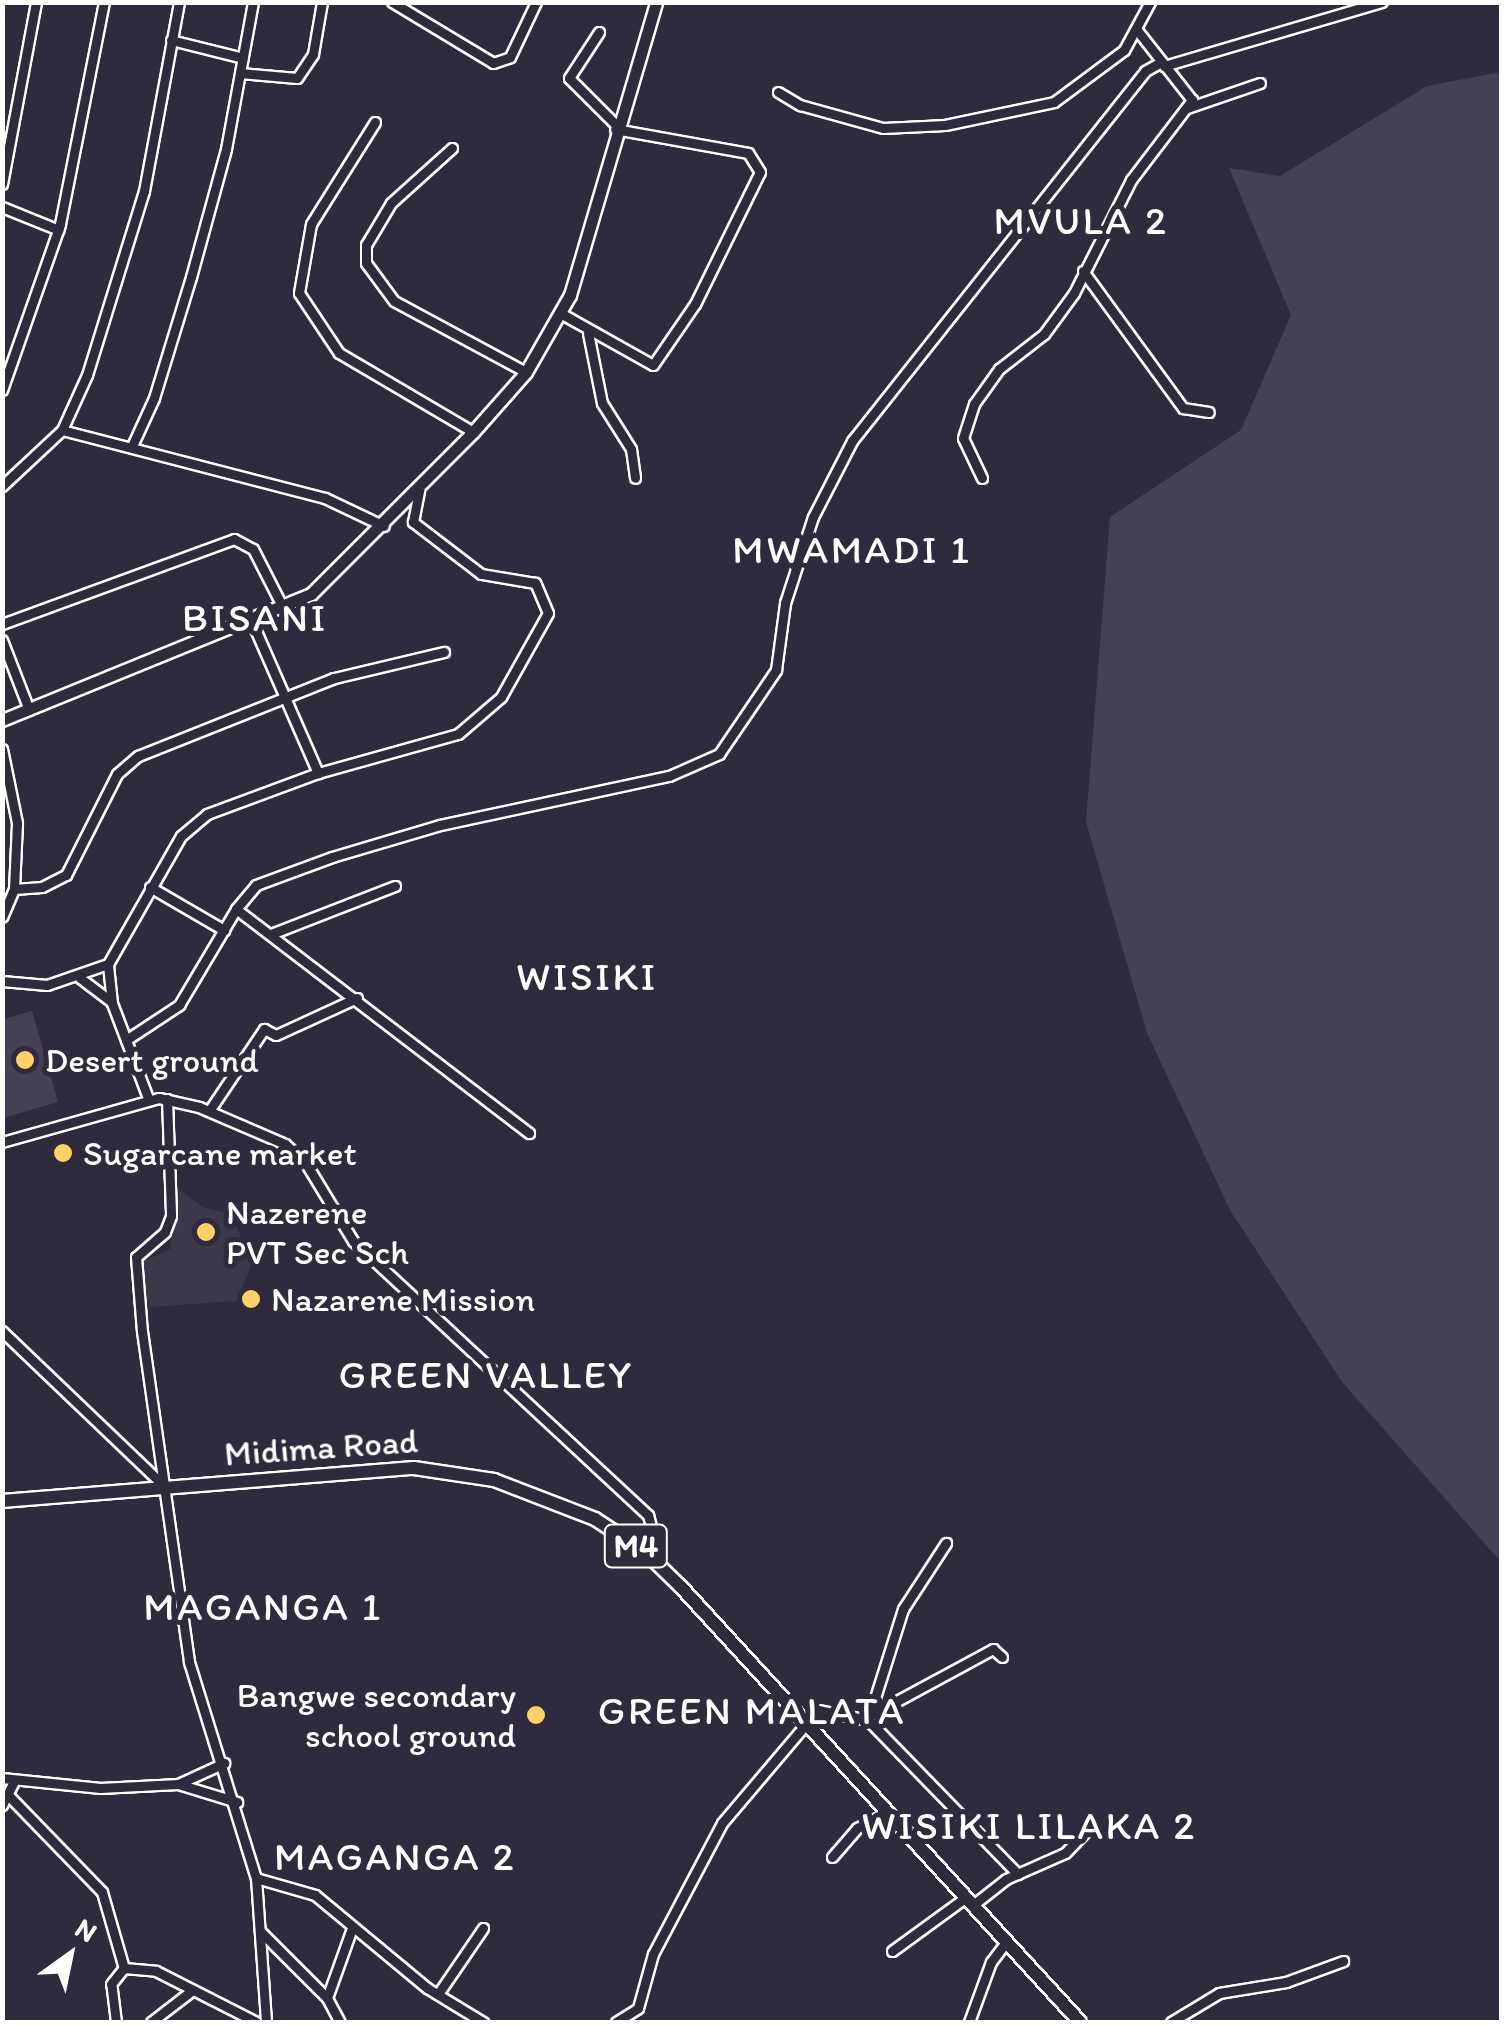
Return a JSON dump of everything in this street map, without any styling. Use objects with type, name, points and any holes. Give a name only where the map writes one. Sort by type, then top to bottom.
[{"type":"main road","name":"Midima Road","points":[[2,1501],[366,1469],[446,1470],[554,1500],[644,1551],[1080,2022]]},
{"type":"street","points":[[2,184],[36,2]]},
{"type":"street","points":[[2,390],[59,230],[104,2]]},
{"type":"street","points":[[2,486],[62,430],[88,375],[131,238],[180,2]]},
{"type":"street","points":[[132,446],[174,339],[240,73],[253,2]]},
{"type":"street","points":[[240,73],[297,78],[313,54],[322,2]]},
{"type":"street","points":[[392,2],[475,54],[503,62],[536,2]]},
{"type":"street","points":[[2,720],[252,622],[329,580],[474,432],[526,372],[562,314],[656,2]]},
{"type":"street","points":[[778,92],[800,105],[883,128],[940,126],[1057,101],[1118,56],[1137,30],[1150,2]]},
{"type":"street","points":[[126,1040],[179,1006],[236,909],[256,885],[332,856],[440,825],[669,776],[718,754],[776,670],[786,603],[813,517],[852,441],[1144,71],[1382,2]]},
{"type":"street","points":[[1137,30],[1190,95],[1188,108]]},
{"type":"street","points":[[562,314],[653,365],[695,304],[760,172],[748,153],[616,127],[569,78],[599,32]]},
{"type":"street","points":[[170,40],[242,58]]},
{"type":"street","points":[[982,478],[963,438],[974,404],[999,369],[1044,334],[1157,138],[1188,108],[1260,83]]},
{"type":"street","points":[[375,122],[311,224],[299,293],[338,353],[474,432]]},
{"type":"street","points":[[452,148],[391,203],[366,246],[366,264],[394,302],[526,372]]},
{"type":"street","points":[[2,208],[59,230]]},
{"type":"street","points":[[1083,270],[1183,408],[1210,412]]},
{"type":"street","points":[[587,330],[602,403],[631,448],[634,478]]},
{"type":"street","points":[[62,430],[325,498],[384,526]]},
{"type":"street","points":[[148,1098],[112,1003],[108,964],[150,887],[197,820],[318,773],[425,747],[475,722],[501,697],[548,613],[535,583],[480,574],[413,522],[419,490]]},
{"type":"street","points":[[2,624],[234,539],[253,549],[283,608]]},
{"type":"street","points":[[252,622],[318,773]]},
{"type":"street","points":[[2,640],[29,710]]},
{"type":"street","points":[[14,889],[42,887],[66,875],[130,761],[334,678],[444,652]]},
{"type":"street","points":[[2,749],[18,823],[14,889],[2,916]]},
{"type":"street","points":[[2,824],[18,823]]},
{"type":"street","points":[[271,934],[395,886]]},
{"type":"street","points":[[150,887],[224,930]]},
{"type":"street","points":[[236,909],[529,1133]]},
{"type":"street","points":[[2,981],[47,985],[77,978],[108,964]]},
{"type":"street","points":[[77,978],[112,1003]]},
{"type":"street","points":[[209,1111],[264,1029],[276,1035],[357,998]]},
{"type":"street","points":[[2,1142],[148,1098],[209,1111],[285,1144],[305,1162],[353,1241],[648,1516],[652,1530],[644,1551]]},
{"type":"street","points":[[166,1099],[170,1223],[135,1262],[188,1662],[237,1802],[256,1878],[266,2022]]},
{"type":"street","points":[[2,1331],[164,1486]]},
{"type":"street","points":[[870,1718],[903,1609],[946,1544]]},
{"type":"street","points":[[870,1718],[987,1651],[995,1649],[1002,1657]]},
{"type":"street","points":[[616,2022],[638,2008],[653,1954],[722,1822],[804,1720],[824,1709],[870,1718],[1018,1874]]},
{"type":"street","points":[[178,1784],[224,1763]]},
{"type":"street","points":[[2,1778],[100,1788],[178,1784],[237,1802]]},
{"type":"street","points":[[15,1780],[5,1800],[102,1892],[124,1968]]},
{"type":"street","points":[[832,1857],[857,1828],[889,1812]]},
{"type":"street","points":[[892,1951],[969,1901],[1065,1853],[1084,1833]]},
{"type":"street","points":[[256,1878],[308,1891],[438,1994],[483,2022]]},
{"type":"street","points":[[327,1998],[352,1928]]},
{"type":"street","points":[[438,1994],[483,1928]]},
{"type":"street","points":[[260,1931],[327,1998],[340,2022]]},
{"type":"street","points":[[969,2022],[991,1962],[1007,1941]]},
{"type":"street","points":[[1171,2022],[1210,1996],[1286,1982],[1342,1961]]},
{"type":"street","points":[[124,1968],[156,1971],[190,1992],[256,2022]]},
{"type":"street","points":[[116,2022],[112,1984],[124,1968]]},
{"type":"street","points":[[151,2022],[190,1992]]},
{"type":"shaded area","points":[[1502,72],[1501,1562],[1342,1382],[1230,1210],[1147,1033],[1086,822],[1110,517],[1241,430],[1291,315],[1229,168],[1280,176],[1427,86]]},
{"type":"shaded area","name":"Desert ground","points":[[32,1011],[58,1102],[3,1118],[3,1019]]},
{"type":"shaded area","name":"Nazerene PVT Sec Sch","points":[[180,1190],[203,1207],[231,1214],[252,1263],[237,1301],[149,1307],[140,1263],[170,1249]]},
{"type":"place","name":"Desert ground","points":[[25,1060]]},
{"type":"place","name":"Sugarcane market","points":[[63,1153]]},
{"type":"place","name":"Nazerene PVT Sec Sch","points":[[206,1232]]},
{"type":"place","name":"Nazarene Mission","points":[[251,1299]]},
{"type":"place","name":"Bangwe secondary school ground","points":[[536,1715]]},
{"type":"district","name":"MVULA 2","points":[[1081,220]]},
{"type":"district","name":"MWAMADI 1","points":[[852,549]]},
{"type":"district","name":"BISANI","points":[[255,617]]},
{"type":"district","name":"WISIKI","points":[[587,976]]},
{"type":"district","name":"GREEN VALLEY","points":[[486,1374]]},
{"type":"district","name":"MAGANGA 1","points":[[263,1606]]},
{"type":"district","name":"GREEN MALATA","points":[[752,1710]]},
{"type":"district","name":"WISIKI LILAKA 2","points":[[1029,1825]]},
{"type":"district","name":"MAGANGA 2","points":[[395,1856]]}]
